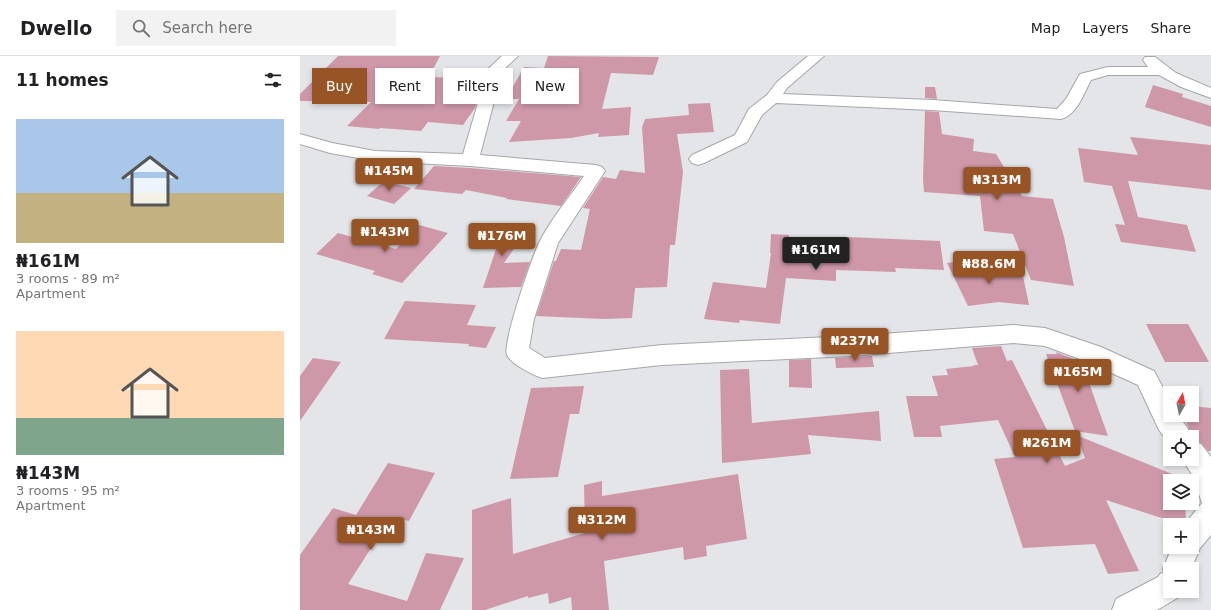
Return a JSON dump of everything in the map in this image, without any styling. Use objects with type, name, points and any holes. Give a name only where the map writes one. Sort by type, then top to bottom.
[{"type":"street","points":[[470,160],[495,70],[511,56]]},
{"type":"street","points":[[698,159],[741,138],[755,112],[772,98],[782,85],[817,56]]},
{"type":"street","points":[[1148,56],[1160,71],[1188,85],[1211,93]]},
{"type":"street","points":[[772,98],[940,106],[1061,114],[1073,101],[1086,76],[1108,71],[1160,71]]},
{"type":"street","points":[[300,139],[330,148],[375,156],[470,160],[596,171],[549,241],[524,319],[517,353],[542,368],[662,355],[850,346],[1014,334],[1045,337],[1093,354],[1146,378],[1168,422],[1174,430]]},
{"type":"street","points":[[1199,462],[1205,470],[1211,494]]},
{"type":"street","points":[[1199,528],[1211,513]]},
{"type":"street","points":[[1127,610],[1163,590]]},
{"type":"building","points":[[338,56],[440,56],[434,68],[375,68],[375,104],[435,104],[435,77],[443,77],[443,104],[476,104],[463,125],[428,122],[421,131],[347,126],[371,102],[367,102],[367,68],[326,68]]},
{"type":"building","points":[[548,56],[659,57],[653,75],[611,73],[602,109],[631,107],[629,135],[598,137],[599,133],[571,138],[509,142],[521,121],[506,121],[519,99],[513,99],[513,87],[521,72],[521,104],[579,104],[579,68],[544,68]]},
{"type":"building","points":[[524,67],[544,68],[523,68]]},
{"type":"building","points":[[312,82],[312,101],[300,101],[300,94]]},
{"type":"building","points":[[1153,85],[1183,94],[1182,97],[1211,106],[1211,127],[1145,107]]},
{"type":"building","points":[[925,87],[935,87],[937,99],[925,98]]},
{"type":"building","points":[[710,103],[714,132],[677,134],[683,172],[675,245],[670,245],[667,287],[635,288],[632,318],[603,319],[536,316],[554,261],[556,261],[561,249],[581,250],[590,209],[583,208],[603,177],[616,179],[620,170],[645,173],[642,127],[645,119],[689,115],[688,104]]},
{"type":"building","points":[[925,111],[939,112],[942,134],[974,139],[973,151],[996,154],[1022,196],[1053,199],[1064,237],[1074,286],[1031,280],[1013,234],[984,231],[980,196],[924,192]]},
{"type":"building","points":[[1130,137],[1211,145],[1211,190],[1128,181],[1138,217],[1187,225],[1196,252],[1121,242],[1115,224],[1125,225],[1112,186],[1084,182],[1078,148],[1138,155]]},
{"type":"building","points":[[434,166],[581,177],[561,206],[506,199],[507,198],[466,190],[462,194],[414,189]]},
{"type":"building","points":[[384,181],[411,188],[394,204],[367,196]]},
{"type":"building","points":[[419,225],[448,233],[402,283],[372,274],[375,271],[316,254],[338,233],[396,249]]},
{"type":"building","points":[[486,225],[525,233],[504,263],[530,262],[521,287],[483,288],[496,249],[470,244]]},
{"type":"building","points":[[771,234],[789,235],[789,237],[848,240],[848,237],[940,241],[944,270],[895,268],[896,272],[836,270],[836,281],[786,278],[780,324],[740,320],[739,323],[704,319],[713,282],[766,288],[771,253]]},
{"type":"building","points":[[970,260],[974,268],[1022,271],[1029,305],[999,302],[968,306],[947,263]]},
{"type":"building","points":[[405,301],[476,305],[467,325],[496,327],[486,348],[468,346],[469,344],[384,339]]},
{"type":"building","points":[[1146,324],[1188,324],[1209,362],[1165,362]]},
{"type":"building","points":[[1001,346],[1007,361],[1012,360],[1065,466],[1085,458],[1076,435],[1172,474],[1163,474],[1163,510],[1185,510],[1186,518],[1163,519],[1106,500],[1139,571],[1108,574],[1095,544],[1023,548],[994,459],[1015,457],[998,420],[940,426],[942,437],[914,437],[906,396],[938,396],[932,376],[948,375],[946,369],[978,365],[972,348]]},
{"type":"building","points":[[1056,352],[1089,365],[1096,380],[1088,380],[1108,436],[1075,431],[1046,354],[1057,354]]},
{"type":"building","points":[[872,356],[874,367],[836,368],[835,358]]},
{"type":"building","points":[[313,358],[341,362],[300,421],[300,376]]},
{"type":"building","points":[[811,359],[812,388],[789,387],[789,360]]},
{"type":"building","points":[[749,369],[752,423],[879,411],[881,441],[808,435],[811,454],[722,463],[720,370]]},
{"type":"building","points":[[584,386],[579,414],[570,414],[558,477],[510,479],[531,388]]},
{"type":"building","points":[[1199,407],[1211,408],[1211,451],[1208,451],[1199,442],[1199,430],[1189,430],[1186,422],[1199,422]]},
{"type":"building","points":[[388,463],[435,473],[409,521],[391,517],[348,584],[407,601],[426,553],[464,558],[440,610],[300,610],[300,555],[333,508],[356,515]]},
{"type":"building","points":[[738,474],[747,539],[706,546],[707,556],[684,560],[683,547],[604,561],[609,610],[572,610],[571,597],[549,604],[548,593],[528,598],[528,596],[485,610],[472,610],[472,510],[511,498],[513,554],[585,533],[584,485],[602,481],[602,496]]}]
